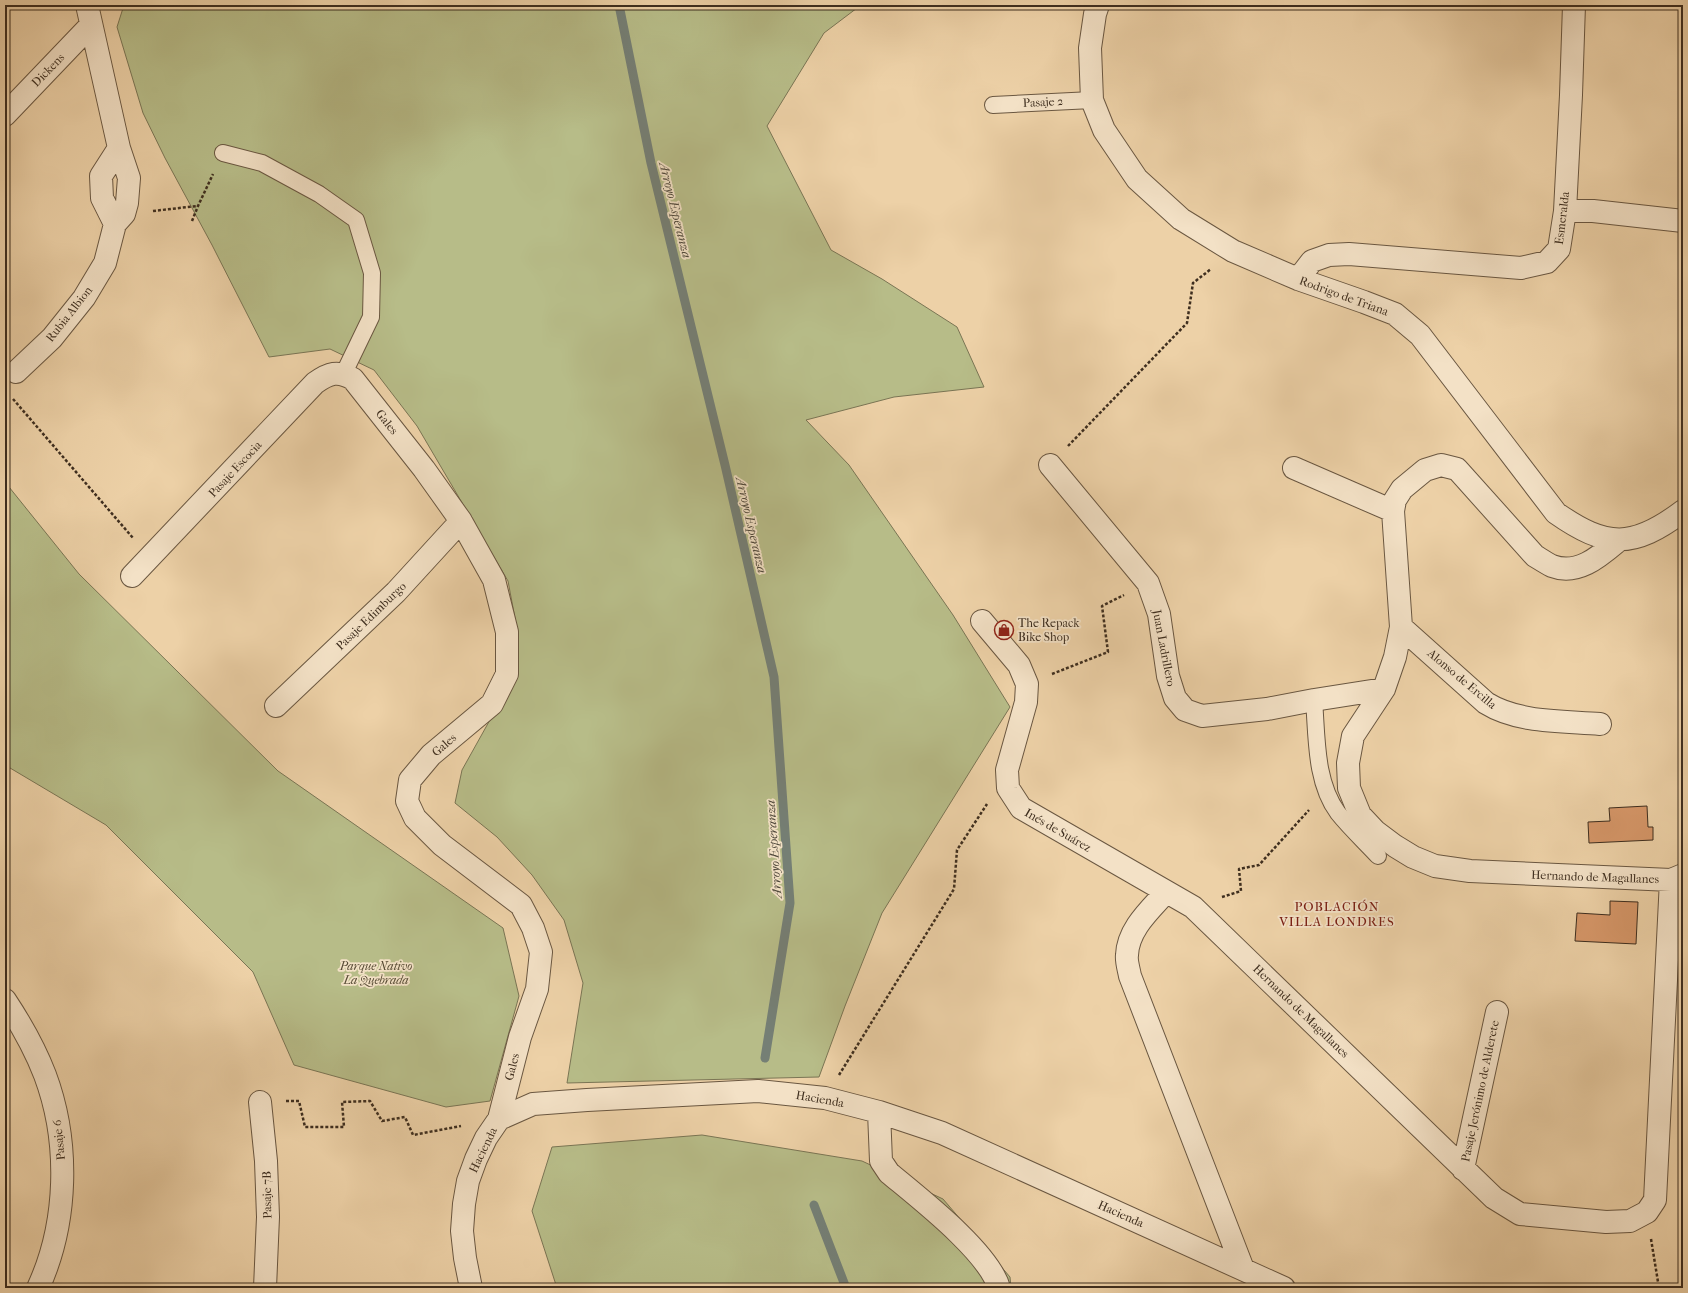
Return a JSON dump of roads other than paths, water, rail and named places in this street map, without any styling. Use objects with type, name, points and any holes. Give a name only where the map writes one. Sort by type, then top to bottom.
[{"type":"street","name":"Rodrigo de Triana","points":[[1098,5],[1095,14],[1090,48],[1092,100],[1104,130],[1137,179],[1181,219],[1233,251],[1298,279],[1395,314],[1420,335],[1556,513],[1576,526],[1600,537],[1619,540],[1644,535],[1668,523],[1683,511]]},
{"type":"street","name":"Esmeralda","points":[[1298,279],[1312,261],[1329,255],[1342,254],[1521,268],[1547,262],[1559,249],[1564,211],[1572,95],[1574,5]]},
{"type":"street","name":"Dickens","points":[[5,115],[89,15]]},
{"type":"street","name":"Rubia Albion","points":[[16,372],[52,338],[84,298],[105,263],[120,219],[102,198],[101,176],[119,148],[89,15]]},
{"type":"street","points":[[1564,211],[1594,211],[1683,221]]},
{"type":"street","name":"Gales","points":[[344,373],[353,379],[360,387],[424,469],[461,521],[494,580],[507,632],[507,674],[492,704],[431,755],[410,780],[408,802],[414,818],[442,846],[521,905],[533,928],[541,952],[536,988],[520,1036],[499,1119]]},
{"type":"street","name":"Pasaje Escocia","points":[[132,576],[315,383],[327,375],[344,373]]},
{"type":"street","name":"Juan Ladrillero","points":[[1050,465],[1148,583],[1160,614],[1168,676],[1175,698],[1185,710],[1202,716],[1267,709],[1384,689]]},
{"type":"street","name":"Hernando de Magallanes","points":[[1193,907],[1494,1198],[1520,1214],[1606,1222],[1630,1221],[1647,1212],[1655,1200],[1677,877],[1470,871],[1435,866],[1413,857],[1395,846],[1376,831],[1360,815],[1349,788],[1348,763],[1353,736],[1384,689],[1395,657],[1401,627],[1393,511],[1395,500],[1402,489],[1425,470],[1441,465],[1457,469],[1535,556],[1551,565],[1566,569],[1579,567],[1595,559],[1619,540]]},
{"type":"street","points":[[1294,468],[1393,511]]},
{"type":"street","name":"Pasaje Edimburgo","points":[[276,706],[396,592],[461,521]]},
{"type":"street","name":"Inés de Suárez","points":[[982,621],[1018,666],[1027,684],[1026,702],[1007,770],[1008,788],[1021,808],[1193,907]]},
{"type":"street","name":"Alonso de Ercilla","points":[[1401,627],[1486,703],[1497,710],[1530,718],[1600,724]]},
{"type":"street","points":[[1166,892],[1144,916],[1131,937],[1127,955],[1130,976],[1243,1269]]},
{"type":"street","name":"Pasaje 6","points":[[5,1000],[31,1044],[45,1075],[55,1108],[61,1143],[62,1177],[60,1212],[53,1246],[38,1288]]},
{"type":"street","name":"Pasaje Jerónimo de Alderete","points":[[1463,1169],[1497,1012]]},
{"type":"street","name":"Hacienda","points":[[472,1288],[462,1231],[464,1204],[468,1181],[476,1159],[486,1138],[499,1119],[533,1104],[758,1091],[825,1098],[879,1112],[942,1133],[1243,1269],[1279,1287]]},
{"type":"street","name":"Pasaje 7B","points":[[260,1102],[266,1161],[268,1203],[265,1288]]},
{"type":"street","points":[[879,1112],[881,1161],[889,1173],[973,1247],[997,1281],[999,1288]]},
{"type":"lane","name":"Pasaje 2","points":[[993,105],[1092,100]]},
{"type":"lane","points":[[223,154],[262,163],[319,194],[356,220],[372,273],[371,317],[344,373]]},
{"type":"lane","points":[[1314,700],[1320,766],[1326,791],[1338,812],[1378,856]]},
{"type":"waterway","name":"Arroyo Esperanza","points":[[619,5],[651,163],[725,465],[774,677],[790,903],[765,1058]]},
{"type":"waterway","name":"Arroyo Esperanza","points":[[814,1205],[846,1288]]},
{"type":"place","name":"The Repack Bike Shop","points":[[1004,630]]},
{"type":"district","name":"POBLACIÓN VILLA LONDRES","points":[[1337,914]]},
{"type":"park label","name":"Parque Nativo La Quebrada","points":[[376,973]]}]
